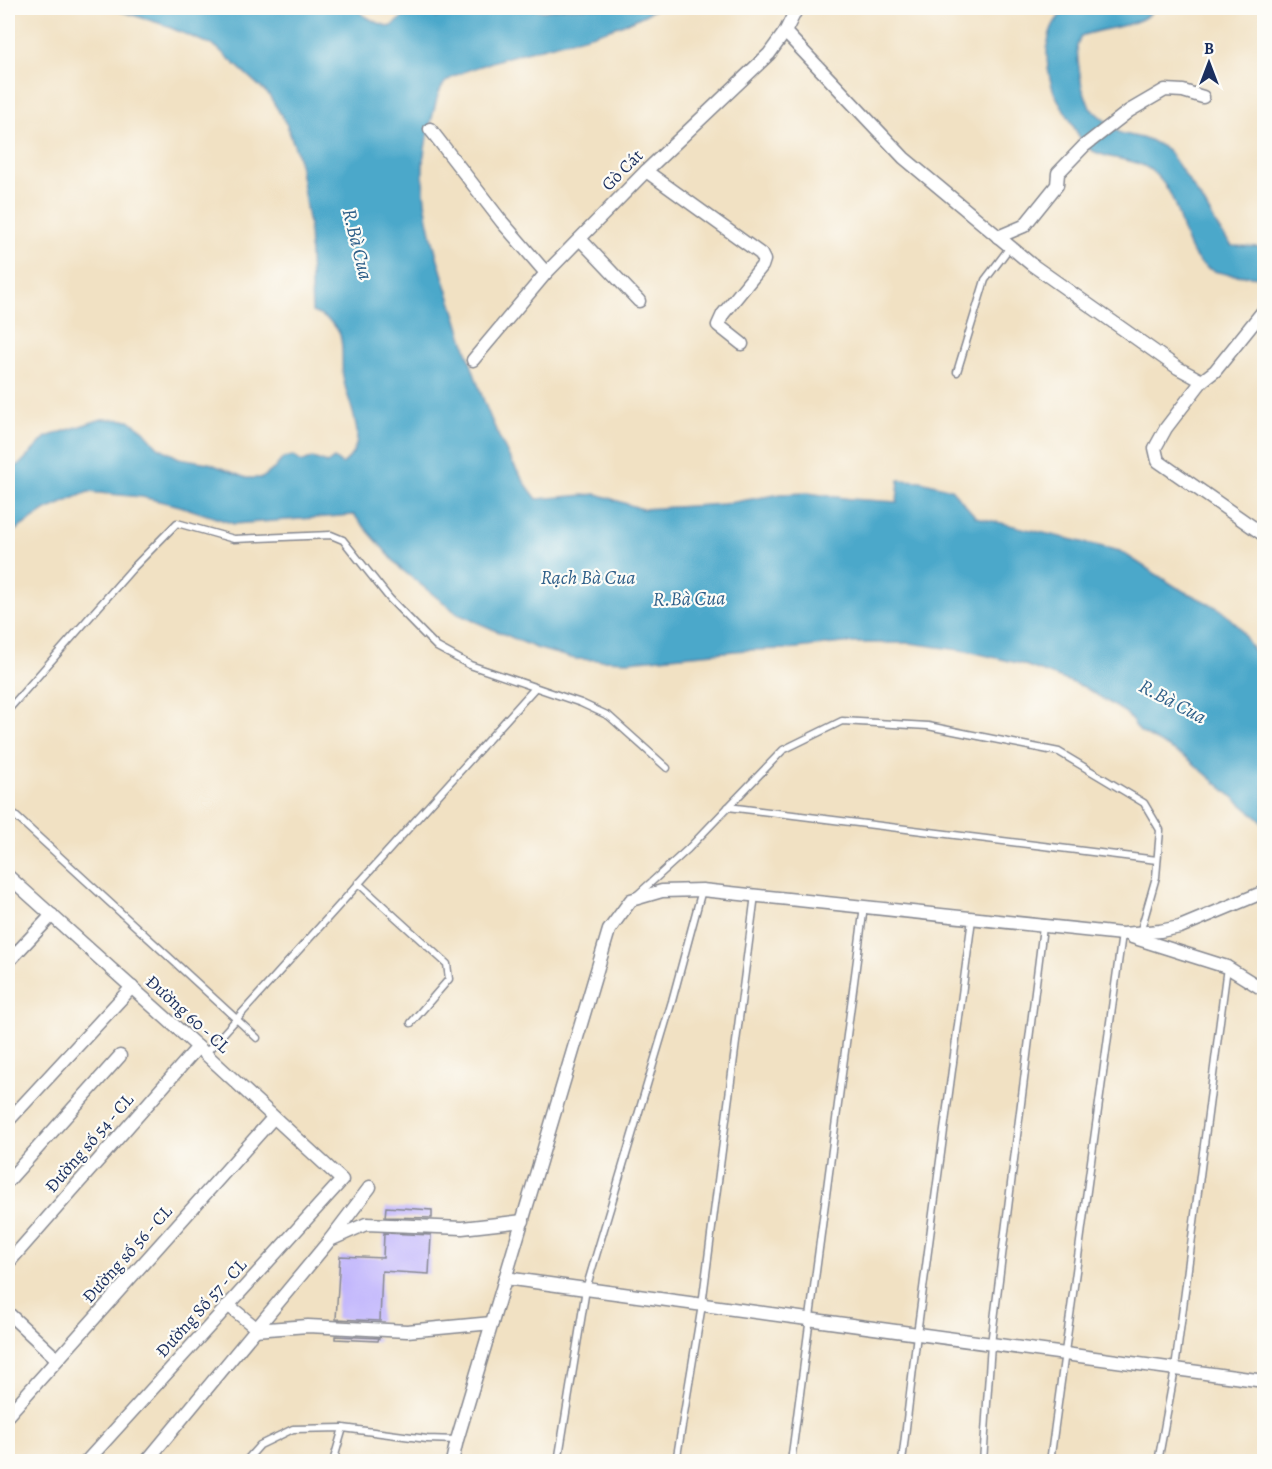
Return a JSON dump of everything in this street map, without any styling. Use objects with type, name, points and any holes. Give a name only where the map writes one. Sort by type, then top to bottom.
[{"type":"street","name":"Gò Cát","points":[[473,360],[546,273],[646,171],[765,58],[785,32],[797,8]]},
{"type":"street","points":[[785,32],[904,158],[998,237],[1031,264],[1178,368],[1202,381]]},
{"type":"street","points":[[998,237],[1024,226],[1057,185],[1059,173],[1084,146],[1129,111],[1165,90],[1183,91],[1203,98]]},
{"type":"street","points":[[430,129],[502,222],[546,273]]},
{"type":"street","points":[[646,171],[761,254],[764,260],[762,266],[723,314],[718,325],[742,344]]},
{"type":"street","points":[[580,239],[639,301]]},
{"type":"street","points":[[1264,310],[1215,371],[1202,381],[1166,428],[1155,448],[1158,461],[1264,535]]},
{"type":"street","name":"Đường 60 - CL","points":[[8,876],[202,1050],[342,1180]]},
{"type":"street","points":[[452,1461],[609,930],[632,900],[662,891],[702,890],[1043,927],[1140,934],[1180,927],[1264,892]]},
{"type":"street","points":[[8,962],[52,915]]},
{"type":"street","points":[[1122,934],[1227,967],[1264,990]]},
{"type":"street","points":[[8,1121],[132,987]]},
{"type":"street","name":"Đường số 54 - CL","points":[[8,1263],[202,1050]]},
{"type":"street","points":[[8,1181],[120,1056]]},
{"type":"street","name":"Đường số 56 - CL","points":[[8,1415],[273,1118]]},
{"type":"street","name":"Đường Số 57 - CL","points":[[86,1461],[342,1180]]},
{"type":"street","points":[[146,1461],[370,1187]]},
{"type":"street","points":[[328,1241],[366,1224],[462,1228],[523,1221]]},
{"type":"street","points":[[505,1278],[1264,1381]]},
{"type":"street","points":[[228,1305],[255,1329],[308,1326],[407,1331],[492,1323]]},
{"type":"street","points":[[8,1313],[57,1359]]},
{"type":"lane","points":[[957,372],[985,280],[1010,247]]},
{"type":"lane","points":[[8,710],[132,569],[177,523],[234,539],[331,536],[343,540],[390,599],[437,647],[470,665],[609,716],[667,768]]},
{"type":"lane","points":[[202,1050],[236,1019],[534,688]]},
{"type":"lane","points":[[632,900],[688,849],[783,750],[842,721],[928,726],[1059,752],[1144,804],[1160,830],[1156,876],[1140,934]]},
{"type":"lane","points":[[728,807],[1157,860]]},
{"type":"lane","points":[[8,809],[257,1038]]},
{"type":"lane","points":[[358,883],[447,964],[449,979],[411,1023]]},
{"type":"lane","points":[[558,1461],[586,1289],[672,1001],[702,890]]},
{"type":"lane","points":[[676,1461],[702,1305],[755,895]]},
{"type":"lane","points":[[790,1461],[864,906]]},
{"type":"lane","points":[[902,1461],[972,919]]},
{"type":"lane","points":[[982,1461],[991,1344],[1043,927]]},
{"type":"lane","points":[[1050,1461],[1122,934]]},
{"type":"lane","points":[[1158,1461],[1175,1369],[1227,967]]},
{"type":"lane","points":[[333,1461],[343,1428]]},
{"type":"lane","points":[[245,1461],[260,1445],[293,1429],[343,1428],[427,1439],[457,1440]]},
{"type":"water","name":"Rạch Bà Cua","points":[[110,8],[356,8],[367,17],[390,27],[410,8],[424,8],[436,18],[461,8],[520,8],[545,11],[564,8],[657,8],[638,18],[597,33],[510,56],[456,75],[444,84],[439,92],[428,133],[423,160],[423,186],[438,260],[487,410],[509,457],[537,499],[597,494],[642,509],[723,504],[781,494],[808,493],[897,502],[899,480],[921,481],[951,489],[976,517],[1120,551],[1176,587],[1220,609],[1239,627],[1256,655],[1264,657],[1264,826],[1260,820],[1187,758],[1140,732],[1126,713],[1084,687],[1022,664],[967,651],[910,643],[843,643],[628,661],[575,659],[536,648],[458,614],[401,569],[354,515],[234,524],[180,506],[142,497],[88,492],[46,510],[8,535],[8,472],[21,463],[46,437],[102,419],[129,420],[144,431],[158,447],[179,458],[209,463],[246,478],[262,478],[283,458],[293,456],[302,462],[313,458],[327,463],[334,458],[342,464],[351,455],[356,445],[356,423],[343,377],[340,335],[329,320],[312,312],[309,226],[298,156],[286,123],[269,95],[216,47],[159,23]]},
{"type":"water","points":[[1070,8],[1155,8],[1142,19],[1132,23],[1081,36],[1077,46],[1078,61],[1082,87],[1090,108],[1120,133],[1150,140],[1168,150],[1232,246],[1264,247],[1264,277],[1226,274],[1204,266],[1191,250],[1171,195],[1156,175],[1150,169],[1135,162],[1093,151],[1083,141],[1055,94],[1049,76],[1047,53],[1050,32],[1061,15]]},
{"type":"building","points":[[386,1207],[432,1210],[432,1218],[385,1217]]},
{"type":"building","points":[[384,1233],[431,1235],[429,1274],[382,1271],[380,1321],[336,1319],[340,1256],[383,1258]]},
{"type":"building","points":[[335,1336],[379,1338],[378,1341],[335,1339]]},
{"type":"water label","name":"R.Bà Cua","points":[[358,244]]},
{"type":"water label","name":"R.Bà Cua","points":[[689,598]]},
{"type":"water label","name":"R.Bà Cua","points":[[1173,701]]}]
